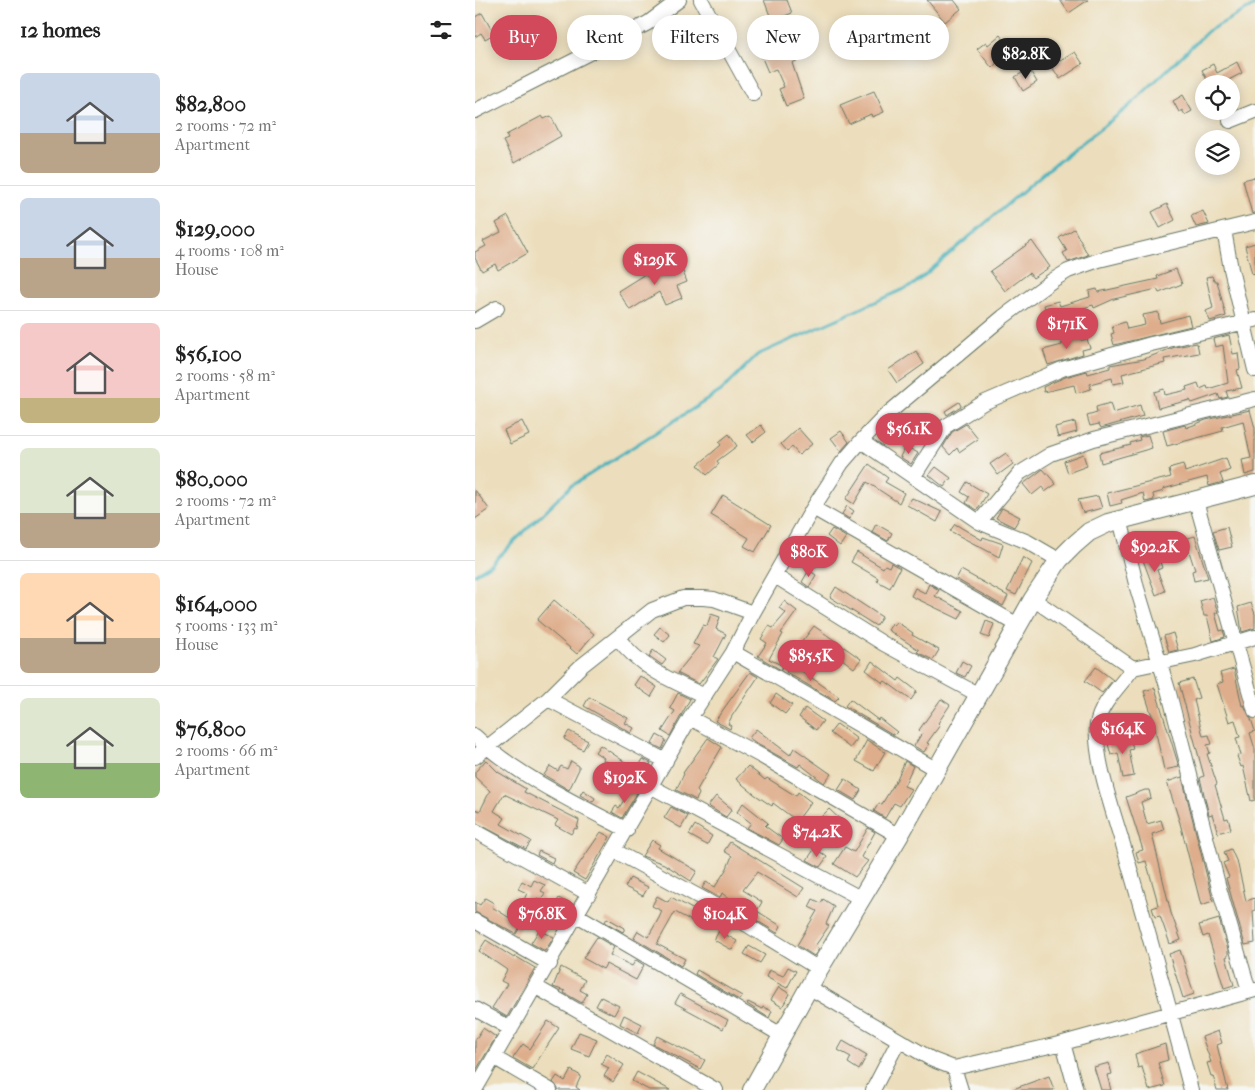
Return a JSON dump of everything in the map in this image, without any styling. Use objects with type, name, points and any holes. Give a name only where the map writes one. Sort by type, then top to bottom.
[{"type":"main road","points":[[752,1090],[819,969],[899,836],[1033,599],[1059,560],[1089,532],[1120,519],[1255,485]]},
{"type":"street","points":[[475,111],[648,23],[679,0]]},
{"type":"street","points":[[701,0],[753,94]]},
{"type":"street","points":[[1229,121],[1255,112]]},
{"type":"street","points":[[475,1090],[550,964],[690,718],[733,652],[813,508],[843,463],[861,441],[885,416],[1003,317],[1068,271],[1099,260],[1255,222]]},
{"type":"street","points":[[1224,230],[1250,322],[1255,370]]},
{"type":"street","points":[[475,321],[497,308]]},
{"type":"street","points":[[914,476],[946,426],[983,403],[1071,366],[1151,344],[1250,322]]},
{"type":"street","points":[[979,522],[1020,473],[1051,454],[1094,439],[1255,399]]},
{"type":"street","points":[[861,441],[979,522],[1028,542],[1059,560]]},
{"type":"street","points":[[1196,501],[1255,711]]},
{"type":"street","points":[[813,508],[1018,625]]},
{"type":"street","points":[[809,988],[933,1060],[954,1068],[1063,1043],[1252,990],[1219,888],[1169,693],[1120,519]]},
{"type":"street","points":[[775,576],[884,644],[979,695]]},
{"type":"street","points":[[475,758],[548,699],[580,668],[651,610],[683,598],[714,599],[753,613]]},
{"type":"street","points":[[1033,599],[1133,668]]},
{"type":"street","points":[[1191,1090],[1171,1012],[1111,803],[1098,747],[1097,724],[1102,711],[1133,668],[1159,663],[1255,637]]},
{"type":"street","points":[[618,638],[629,654],[650,670],[705,696]]},
{"type":"street","points":[[733,652],[937,770]]},
{"type":"street","points":[[548,699],[666,761]]},
{"type":"street","points":[[690,718],[763,756],[899,836]]},
{"type":"street","points":[[475,736],[487,748],[531,776],[627,830]]},
{"type":"street","points":[[652,787],[862,899]]},
{"type":"street","points":[[475,830],[589,894]]},
{"type":"street","points":[[615,851],[718,907],[819,969]]},
{"type":"street","points":[[577,915],[783,1036]]},
{"type":"street","points":[[475,921],[550,964]]},
{"type":"street","points":[[536,987],[716,1090]]},
{"type":"street","points":[[475,1008],[511,1029]]},
{"type":"street","points":[[873,1090],[899,1040]]},
{"type":"street","points":[[1063,1043],[1076,1090]]},
{"type":"street","points":[[495,1058],[550,1090]]},
{"type":"street","points":[[954,1068],[961,1090]]},
{"type":"building","points":[[764,0],[787,0],[792,13],[787,15],[770,15]]},
{"type":"building","points":[[927,0],[954,0],[961,9],[949,19],[949,15],[939,15]]},
{"type":"building","points":[[1060,0],[1088,0],[1069,13]]},
{"type":"building","points":[[482,13],[490,27],[490,36],[485,39],[481,33],[475,37],[475,17]]},
{"type":"building","points":[[1000,35],[1010,48],[992,68],[977,49],[986,42],[988,45]]},
{"type":"building","points":[[1075,52],[1083,64],[1060,79],[1050,64],[1058,58],[1060,61]]},
{"type":"building","points":[[763,60],[799,60],[792,63],[804,99],[786,106],[779,89],[784,87],[776,69],[768,72]]},
{"type":"building","points":[[1237,62],[1242,73],[1238,75],[1204,75],[1202,70],[1213,64],[1217,73]]},
{"type":"building","points":[[1029,69],[1037,82],[1023,91],[1015,77]]},
{"type":"building","points":[[874,91],[884,112],[872,117],[871,114],[849,124],[840,105]]},
{"type":"building","points":[[1183,95],[1192,111],[1185,115],[1182,110],[1179,112],[1173,101]]},
{"type":"building","points":[[542,116],[544,119],[551,116],[561,136],[514,163],[503,141],[508,139],[506,135]]},
{"type":"building","points":[[1255,177],[1255,213],[1252,214],[1243,180]]},
{"type":"building","points":[[1167,204],[1175,220],[1160,228],[1152,212]]},
{"type":"building","points":[[1203,211],[1209,224],[1196,227],[1191,216]]},
{"type":"building","points":[[508,216],[528,253],[498,270],[495,264],[482,271],[475,258],[475,252],[486,246],[483,241],[501,232],[496,223]]},
{"type":"building","points":[[1074,229],[1088,255],[1068,262],[1063,253],[1067,251],[1059,238]]},
{"type":"building","points":[[1032,241],[1050,267],[1033,278],[1029,273],[1005,291],[990,271]]},
{"type":"building","points":[[1255,243],[1255,273],[1252,274],[1245,246]]},
{"type":"building","points":[[670,259],[673,267],[680,264],[687,282],[677,286],[682,298],[665,305],[659,292],[630,310],[618,291],[645,274],[646,276],[661,270],[658,263]]},
{"type":"building","points":[[1176,269],[1182,284],[1159,293],[1157,289],[1114,299],[1094,308],[1093,305],[1062,314],[1064,319],[1049,323],[1044,305],[1058,301],[1060,306],[1090,297],[1089,291],[1097,289],[1098,292],[1158,279],[1157,276]]},
{"type":"building","points":[[1212,276],[1214,281],[1217,281],[1226,316],[1210,321],[1206,311],[1213,308],[1206,277]]},
{"type":"building","points":[[1158,312],[1160,323],[1188,315],[1191,326],[1114,345],[1111,334],[1114,333],[1112,326],[1125,322],[1127,329],[1145,325],[1143,315]]},
{"type":"building","points":[[1079,333],[1081,340],[1087,339],[1090,348],[1082,350],[1083,354],[1048,365],[1043,350],[1062,345],[1062,343],[1071,340],[1069,336]]},
{"type":"building","points":[[1229,335],[1233,354],[1238,353],[1240,369],[1237,370],[1242,388],[1226,391],[1228,397],[1220,399],[1218,394],[1192,403],[1190,400],[1158,408],[1154,392],[1164,389],[1165,395],[1187,390],[1186,387],[1198,383],[1200,389],[1207,386],[1208,389],[1228,383],[1223,345],[1215,347],[1213,339]]},
{"type":"building","points":[[1197,343],[1199,353],[1164,359],[1165,363],[1122,374],[1124,382],[1113,384],[1112,378],[1090,384],[1091,389],[1076,393],[1074,385],[1044,392],[1043,387],[1065,377],[1087,371],[1088,374],[1110,368],[1110,365],[1144,359],[1175,347]]},
{"type":"building","points":[[916,351],[924,364],[897,383],[888,370]]},
{"type":"building","points":[[959,402],[961,406],[947,415],[945,411]]},
{"type":"building","points":[[1110,403],[1113,413],[1140,405],[1143,416],[1101,428],[1099,424],[1090,426],[1087,416],[1097,413],[1096,407]]},
{"type":"building","points":[[1250,410],[1255,428],[1255,472],[1245,475],[1242,460],[1251,458],[1243,421],[1222,427],[1223,431],[1167,446],[1163,431],[1185,425],[1186,428],[1206,420]]},
{"type":"building","points":[[522,421],[529,435],[510,444],[504,430]]},
{"type":"building","points":[[1075,422],[1077,432],[1058,437],[1055,427]]},
{"type":"building","points":[[966,424],[978,439],[959,452],[957,448],[950,455],[943,447],[952,432]]},
{"type":"building","points":[[761,425],[766,432],[753,442],[747,435]]},
{"type":"building","points":[[798,428],[812,444],[799,455],[792,447],[787,451],[781,444]]},
{"type":"building","points":[[841,431],[849,442],[841,451],[831,438]]},
{"type":"building","points":[[729,434],[737,446],[717,461],[719,464],[707,475],[698,465],[721,445],[719,442]]},
{"type":"building","points":[[1148,435],[1152,448],[1101,463],[1099,453],[1131,445],[1130,443],[1140,440],[1139,437]]},
{"type":"building","points":[[905,446],[918,453],[911,464],[900,457]]},
{"type":"building","points":[[1006,453],[1013,464],[998,475],[990,464]]},
{"type":"building","points":[[1083,454],[1087,466],[1068,473],[1064,461]]},
{"type":"building","points":[[1226,458],[1230,470],[1220,474],[1223,482],[1209,486],[1207,477],[1163,489],[1164,491],[1153,494],[1154,500],[1145,502],[1143,493],[1121,500],[1122,503],[1110,506],[1107,493],[1171,477],[1169,470],[1172,467],[1183,464],[1185,472]]},
{"type":"building","points":[[869,464],[888,478],[885,482],[904,493],[899,503],[867,482],[854,504],[846,499]]},
{"type":"building","points":[[936,467],[951,478],[944,487],[929,475]]},
{"type":"building","points":[[1043,469],[1056,484],[1045,492],[1042,487],[1032,495],[1023,484]]},
{"type":"building","points":[[967,482],[987,494],[977,510],[966,503],[969,497],[961,492]]},
{"type":"building","points":[[475,490],[489,509],[475,519]]},
{"type":"building","points":[[723,495],[771,525],[755,552],[744,546],[749,538],[711,515]]},
{"type":"building","points":[[1098,496],[1102,508],[1083,513],[1078,500]]},
{"type":"building","points":[[912,498],[942,512],[937,522],[907,505]]},
{"type":"building","points":[[847,506],[854,511],[849,519],[842,514]]},
{"type":"building","points":[[1002,508],[1020,517],[1014,527],[996,518]]},
{"type":"building","points":[[876,524],[892,533],[888,541],[872,532]]},
{"type":"building","points":[[955,524],[982,540],[983,537],[1003,544],[999,557],[950,531]]},
{"type":"building","points":[[1227,527],[1232,547],[1219,550],[1213,531]]},
{"type":"building","points":[[832,529],[846,537],[840,546],[827,536]]},
{"type":"building","points":[[1195,536],[1208,578],[1194,581],[1192,571],[1195,570],[1185,539]]},
{"type":"building","points":[[817,550],[825,556],[816,567],[809,560]]},
{"type":"building","points":[[857,552],[883,568],[885,565],[889,567],[891,563],[900,568],[890,588],[877,581],[878,578],[851,562]]},
{"type":"building","points":[[1158,555],[1162,568],[1157,570],[1165,591],[1156,595],[1143,560]]},
{"type":"building","points":[[1023,557],[1032,563],[1016,595],[1007,591]]},
{"type":"building","points":[[809,570],[816,575],[809,587],[802,582]]},
{"type":"building","points":[[961,570],[1008,596],[1003,606],[956,579]]},
{"type":"building","points":[[929,584],[939,590],[935,596],[963,611],[959,619],[911,596],[915,588],[925,593]]},
{"type":"building","points":[[836,587],[882,617],[876,626],[830,597]]},
{"type":"building","points":[[1213,597],[1218,613],[1215,613],[1220,631],[1223,630],[1225,637],[1213,641],[1207,616],[1204,616],[1200,601]]},
{"type":"building","points":[[554,600],[594,634],[577,654],[537,620]]},
{"type":"building","points":[[784,601],[797,611],[781,633],[783,634],[769,659],[783,666],[781,670],[758,656],[767,643],[761,639],[769,626],[773,628],[786,613],[779,608]]},
{"type":"building","points":[[1251,603],[1255,614],[1255,628],[1242,632],[1238,607]]},
{"type":"building","points":[[711,614],[720,617],[716,629],[726,634],[714,657],[718,659],[699,684],[677,673],[699,646],[693,644],[703,625],[707,626]]},
{"type":"building","points":[[986,621],[994,624],[989,638],[981,635]]},
{"type":"building","points":[[897,622],[913,633],[912,635],[939,650],[933,660],[917,652],[919,650],[888,630],[892,624],[894,626]]},
{"type":"building","points":[[814,626],[861,659],[854,668],[826,647],[818,644],[812,651],[801,643]]},
{"type":"building","points":[[660,627],[670,635],[664,642],[654,634]]},
{"type":"building","points":[[1173,633],[1178,650],[1169,652],[1164,636]]},
{"type":"building","points":[[653,650],[666,660],[662,665],[649,656]]},
{"type":"building","points":[[872,661],[898,681],[900,678],[917,691],[911,700],[866,670]]},
{"type":"building","points":[[962,661],[971,666],[965,677],[956,673]]},
{"type":"building","points":[[792,664],[839,697],[835,701],[786,672]]},
{"type":"building","points":[[1096,667],[1113,680],[1102,693],[1085,681]]},
{"type":"building","points":[[1234,669],[1242,706],[1244,705],[1255,731],[1250,733],[1255,749],[1255,800],[1251,801],[1243,766],[1241,767],[1237,756],[1241,755],[1236,738],[1240,737],[1235,720],[1229,722],[1217,684],[1223,682],[1220,673]]},
{"type":"building","points":[[750,672],[758,677],[732,716],[728,724],[731,726],[730,729],[715,721]]},
{"type":"building","points":[[640,676],[657,687],[651,697],[634,685]]},
{"type":"building","points":[[1193,679],[1199,698],[1194,700],[1203,736],[1209,735],[1212,744],[1207,745],[1210,753],[1207,754],[1217,784],[1215,785],[1225,819],[1228,818],[1231,829],[1218,833],[1212,814],[1209,815],[1200,778],[1204,776],[1179,683]]},
{"type":"building","points":[[1155,688],[1179,767],[1164,770],[1153,719],[1144,691]]},
{"type":"building","points":[[678,693],[690,699],[670,736],[662,731],[675,711],[670,708]]},
{"type":"building","points":[[776,694],[792,705],[785,714],[770,703]]},
{"type":"building","points":[[589,697],[628,718],[625,723],[634,728],[631,733],[584,706]]},
{"type":"building","points":[[850,699],[897,732],[894,735],[845,706]]},
{"type":"building","points":[[941,699],[950,705],[938,723],[940,725],[927,743],[929,744],[924,752],[914,746],[922,733],[919,730]]},
{"type":"building","points":[[805,708],[823,721],[816,730],[799,717]]},
{"type":"building","points":[[837,724],[857,739],[850,748],[830,733]]},
{"type":"building","points":[[756,729],[790,755],[794,748],[831,774],[824,783],[800,764],[798,767],[759,745],[749,738]]},
{"type":"building","points":[[569,731],[588,741],[583,750],[564,739]]},
{"type":"building","points":[[657,735],[666,740],[662,749],[652,744]]},
{"type":"building","points":[[1125,737],[1126,741],[1131,740],[1133,749],[1129,750],[1134,776],[1123,778],[1118,753],[1111,755],[1108,744],[1113,743],[1112,740]]},
{"type":"building","points":[[708,738],[722,747],[697,790],[699,794],[696,800],[676,790],[683,773]]},
{"type":"building","points":[[867,740],[885,752],[874,771],[856,761]]},
{"type":"building","points":[[600,745],[625,762],[621,769],[603,760],[604,758],[595,752]]},
{"type":"building","points":[[643,759],[651,763],[639,786],[631,781]]},
{"type":"building","points":[[486,760],[498,772],[526,789],[524,792],[579,820],[577,829],[575,828],[571,834],[555,825],[558,820],[504,794],[494,811],[505,818],[501,824],[531,841],[526,849],[475,822],[475,809],[480,811],[490,791],[475,777],[475,772]]},
{"type":"building","points":[[571,761],[579,766],[579,769],[569,790],[544,775],[550,766],[558,771],[561,766],[567,769]]},
{"type":"building","points":[[905,761],[913,766],[904,786],[911,789],[900,806],[894,803],[885,818],[874,811],[879,803],[882,804]]},
{"type":"building","points":[[748,766],[765,780],[767,778],[796,796],[798,792],[811,802],[797,821],[773,803],[772,806],[754,794],[736,779]]},
{"type":"building","points":[[1182,777],[1213,901],[1201,905],[1180,823],[1167,782]]},
{"type":"building","points":[[845,779],[861,790],[855,800],[838,790]]},
{"type":"building","points":[[631,789],[637,793],[622,818],[612,812],[616,806],[619,808]]},
{"type":"building","points":[[583,790],[595,798],[593,802],[580,795]]},
{"type":"building","points":[[1149,790],[1151,798],[1141,802],[1147,824],[1161,820],[1164,830],[1152,834],[1171,913],[1181,940],[1170,944],[1160,916],[1155,917],[1152,908],[1158,906],[1156,896],[1146,861],[1139,863],[1136,852],[1143,850],[1126,797]]},
{"type":"building","points":[[716,796],[732,809],[726,817],[708,806]]},
{"type":"building","points":[[743,803],[768,823],[765,826],[783,839],[779,845],[747,828],[751,823],[737,812]]},
{"type":"building","points":[[671,807],[688,816],[681,828],[664,818]]},
{"type":"building","points":[[829,809],[843,822],[825,841],[811,827]]},
{"type":"building","points":[[695,825],[712,836],[707,845],[689,835]]},
{"type":"building","points":[[868,828],[875,832],[861,857],[868,861],[855,877],[834,864],[845,847],[854,852]]},
{"type":"building","points":[[601,832],[610,837],[585,880],[573,873]]},
{"type":"building","points":[[652,840],[660,845],[658,848],[697,871],[691,881],[664,864],[642,856]]},
{"type":"building","points":[[730,842],[804,888],[798,897],[757,872],[743,890],[762,902],[757,911],[781,926],[777,933],[740,910],[722,893],[720,898],[702,888],[706,882],[715,887],[727,868],[732,856],[724,851]]},
{"type":"building","points":[[815,848],[827,857],[820,867],[807,860]]},
{"type":"building","points":[[1231,849],[1238,865],[1246,901],[1255,898],[1255,910],[1253,911],[1255,943],[1245,945],[1226,878],[1229,877],[1223,863],[1228,861],[1224,852]]},
{"type":"building","points":[[539,851],[554,858],[552,863],[537,855]]},
{"type":"building","points":[[630,878],[648,887],[643,896],[625,887]]},
{"type":"building","points":[[534,880],[545,885],[541,891],[545,893],[541,900],[537,898],[532,907],[523,902],[527,893],[518,889],[522,881],[531,886]]},
{"type":"building","points":[[657,896],[668,902],[671,897],[708,918],[703,927],[675,912],[657,944],[685,959],[681,966],[634,938],[638,931],[648,937],[659,918],[662,911],[652,906]]},
{"type":"building","points":[[485,898],[494,903],[492,907],[521,925],[516,934],[475,912],[475,902],[480,905]]},
{"type":"building","points":[[559,898],[570,905],[559,923],[548,917]]},
{"type":"building","points":[[813,899],[821,903],[823,899],[834,906],[826,924],[829,926],[815,946],[819,949],[814,956],[797,945],[817,911],[809,907]]},
{"type":"building","points":[[607,918],[625,928],[623,932],[605,922]]},
{"type":"building","points":[[1219,919],[1228,950],[1228,956],[1226,957],[1234,985],[1224,988],[1208,935],[1203,937],[1199,925]]},
{"type":"building","points":[[539,930],[554,937],[545,951],[531,943]]},
{"type":"building","points":[[719,931],[737,941],[732,950],[714,940]]},
{"type":"building","points":[[597,937],[614,947],[610,955],[632,966],[636,960],[644,965],[636,980],[606,964],[603,969],[583,958]]},
{"type":"building","points":[[486,940],[514,958],[515,956],[535,968],[507,1017],[492,1008],[507,984],[501,981],[507,970],[479,951]]},
{"type":"building","points":[[749,946],[765,955],[760,963],[744,954]]},
{"type":"building","points":[[1180,950],[1194,994],[1183,998],[1169,954]]},
{"type":"building","points":[[561,967],[585,980],[580,990],[587,994],[582,1003],[564,993],[565,991],[553,987]]},
{"type":"building","points":[[788,967],[796,971],[787,988],[766,977],[769,970],[783,976]]},
{"type":"building","points":[[697,970],[742,996],[739,1000],[695,974]]},
{"type":"building","points":[[779,987],[790,994],[782,1007],[771,1000]]},
{"type":"building","points":[[680,994],[728,1020],[723,1029],[675,1003]]},
{"type":"building","points":[[601,997],[619,1006],[614,1015],[596,1006]]},
{"type":"building","points":[[748,1002],[762,1009],[763,1007],[772,1011],[769,1018],[747,1004]]},
{"type":"building","points":[[624,1015],[642,1024],[638,1033],[620,1024]]},
{"type":"building","points":[[548,1021],[559,1028],[532,1069],[513,1058],[523,1044],[530,1049]]},
{"type":"building","points":[[483,1028],[496,1037],[475,1072],[475,1040]]},
{"type":"building","points":[[1218,1031],[1222,1043],[1217,1045],[1228,1090],[1217,1090],[1207,1063],[1211,1062],[1202,1037]]},
{"type":"building","points":[[579,1032],[597,1039],[589,1056],[571,1049]]},
{"type":"building","points":[[657,1036],[705,1060],[700,1069],[653,1044]]},
{"type":"building","points":[[843,1041],[867,1055],[859,1070],[848,1063],[851,1057],[838,1050]]},
{"type":"building","points":[[1165,1044],[1168,1060],[1158,1063],[1165,1086],[1149,1090],[1142,1067],[1138,1068],[1135,1054]]},
{"type":"building","points":[[607,1054],[624,1065],[613,1082],[604,1076],[609,1068],[601,1064]]},
{"type":"building","points":[[1109,1063],[1112,1074],[1107,1075],[1111,1090],[1101,1090],[1094,1067]]},
{"type":"building","points":[[571,1070],[581,1076],[576,1087],[580,1090],[559,1090],[553,1082],[557,1076],[565,1081]]},
{"type":"building","points":[[637,1072],[670,1090],[649,1090],[632,1081]]},
{"type":"building","points":[[1049,1076],[1054,1090],[1013,1090],[1013,1089]]},
{"type":"waterway","points":[[475,574],[491,564],[570,487],[721,391],[757,355],[913,285],[1046,171],[1127,108],[1208,31],[1255,5]]}]
